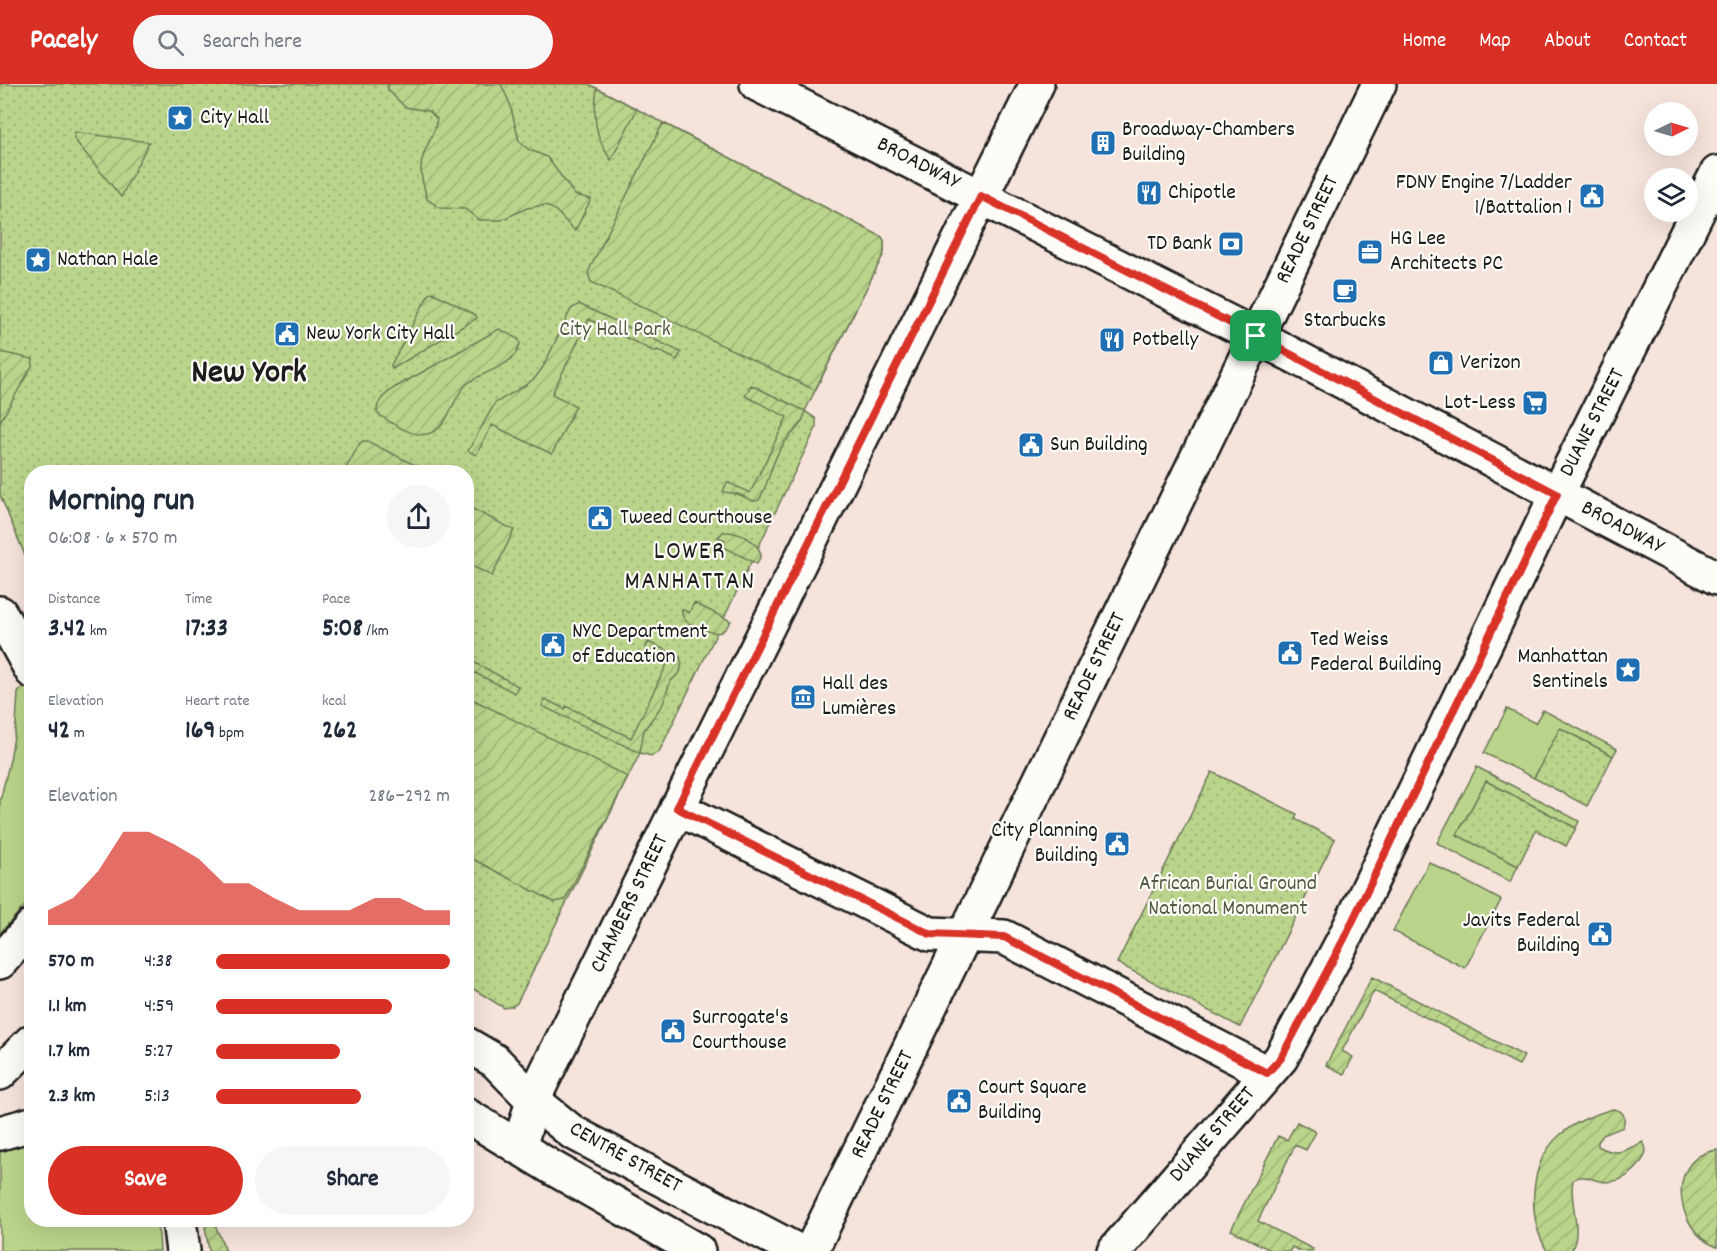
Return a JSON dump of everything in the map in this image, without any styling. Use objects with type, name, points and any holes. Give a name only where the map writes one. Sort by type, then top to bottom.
[{"type":"street","name":"BROADWAY","points":[[757,84],[1256,336],[1717,578]]},
{"type":"street","name":"CHAMBERS STREET","points":[[519,1148],[533,1100],[1037,84]]},
{"type":"street","name":"READE STREET","points":[[811,1251],[1379,84]]},
{"type":"street","name":"DUANE STREET","points":[[1114,1251],[1281,1058],[1344,939],[1557,494],[1717,174]]},
{"type":"street","points":[[0,613],[24,656]]},
{"type":"street","points":[[677,808],[930,934],[1004,937],[1267,1073]]},
{"type":"street","points":[[0,962],[24,935]]},
{"type":"street","name":"CENTRE STREET","points":[[474,1048],[495,1060],[533,1100],[572,1132],[798,1251]]},
{"type":"street","points":[[0,1073],[24,1049]]},
{"type":"street","name":"CENTRE STREET","points":[[474,1120],[698,1251]]},
{"type":"street","points":[[0,1133],[24,1126]]},
{"type":"street","points":[[180,1227],[183,1251]]},
{"type":"green space","name":"City Hall Park","points":[[0,84],[589,84],[882,237],[884,241],[884,253],[805,411],[816,419],[816,428],[659,752],[651,756],[640,753],[517,1003],[513,1006],[504,1008],[474,989],[474,465],[24,465],[24,553],[0,495]]},
{"type":"green space","points":[[388,84],[501,84],[510,104],[519,141],[528,149],[547,157],[575,195],[591,199],[575,231],[555,210],[545,205],[527,208],[501,220],[479,220],[465,209],[440,208],[427,199],[421,163],[437,119],[429,111],[405,107],[388,90]]},
{"type":"green space","points":[[597,88],[637,109],[611,160],[601,143],[596,126]]},
{"type":"green space","points":[[663,123],[882,237],[884,253],[815,390],[591,282],[588,273],[591,266]]},
{"type":"green space","points":[[74,132],[149,142],[121,197],[74,139]]},
{"type":"green space","points":[[432,292],[476,315],[477,318],[392,369],[391,365]]},
{"type":"green space","points":[[579,304],[681,352],[677,360],[657,350],[655,352],[589,319],[552,394],[576,406],[552,454],[492,425],[476,455],[468,451],[495,403],[535,378],[543,367],[571,309]]},
{"type":"green space","points":[[499,329],[518,339],[520,343],[517,351],[505,363],[467,384],[457,397],[446,420],[435,431],[421,434],[407,431],[377,413],[380,401],[394,388]]},
{"type":"green space","points":[[0,352],[33,359],[32,366],[0,422]]},
{"type":"green space","points":[[751,385],[805,411],[800,424],[780,450],[759,500],[753,501],[738,494],[723,492],[727,482],[750,493],[787,417],[745,396]]},
{"type":"green space","points":[[367,441],[415,465],[348,465],[360,443]]},
{"type":"green space","points":[[474,510],[514,530],[492,576],[474,567]]},
{"type":"green space","points":[[723,532],[740,535],[756,545],[761,555],[757,564],[722,546],[725,540],[718,537]]},
{"type":"green space","points":[[694,603],[731,621],[725,629],[717,633],[696,627],[683,618],[682,614],[682,609],[689,613]]},
{"type":"green space","points":[[648,642],[679,656],[682,663],[680,672],[670,682],[663,704],[644,730],[640,753],[542,706],[545,699],[565,709],[566,706],[631,738],[668,662],[645,650]]},
{"type":"green space","points":[[474,662],[518,686],[515,693],[474,672]]},
{"type":"green space","points":[[24,688],[24,907],[0,933],[0,801],[10,760],[16,725],[18,693]]},
{"type":"green space","points":[[474,700],[628,777],[565,900],[554,902],[474,860]]},
{"type":"green space","points":[[1507,709],[1535,723],[1543,710],[1617,749],[1613,756],[1560,728],[1534,778],[1484,753]]},
{"type":"green space","points":[[1560,728],[1613,756],[1587,806],[1534,778]]},
{"type":"green space","points":[[1477,767],[1579,821],[1576,828],[1486,781],[1457,835],[1518,866],[1510,882],[1437,843]]},
{"type":"green space","name":"African Burial Ground National Monument","points":[[1212,772],[1297,814],[1295,819],[1335,839],[1240,1027],[1117,963]]},
{"type":"green space","points":[[1486,781],[1576,828],[1566,846],[1536,830],[1518,866],[1457,835]]},
{"type":"green space","points":[[1429,862],[1501,900],[1465,968],[1393,931]]},
{"type":"green space","points":[[1372,977],[1524,1056],[1519,1065],[1374,991],[1342,1051],[1353,1057],[1344,1074],[1326,1065]]},
{"type":"green space","points":[[1613,1109],[1620,1111],[1623,1115],[1623,1127],[1603,1135],[1598,1146],[1612,1152],[1622,1152],[1643,1142],[1646,1151],[1644,1157],[1635,1169],[1619,1180],[1607,1182],[1583,1177],[1573,1180],[1575,1243],[1571,1251],[1547,1251],[1536,1222],[1534,1207],[1534,1191],[1542,1160],[1549,1147],[1566,1130],[1585,1119]]},
{"type":"green space","points":[[1297,1122],[1316,1132],[1306,1150],[1295,1145],[1258,1221],[1313,1249],[1312,1251],[1300,1251],[1292,1247],[1290,1251],[1272,1251],[1231,1230],[1278,1136],[1287,1140]]},
{"type":"green space","points":[[24,1144],[24,1227],[157,1227],[160,1251],[0,1251],[0,1152]]},
{"type":"green space","points":[[1717,1150],[1717,1247],[1703,1239],[1692,1226],[1681,1196],[1683,1180],[1689,1166],[1700,1156]]},
{"type":"green space","points":[[205,1227],[216,1227],[226,1251],[209,1251]]},
{"type":"place","name":"City Hall","points":[[180,118]]},
{"type":"place","name":"Broadway-Chambers Building","points":[[1103,143]]},
{"type":"place","name":"Chipotle","points":[[1149,193]]},
{"type":"place","name":"FDNY Engine 7/Ladder 1/Battalion 1","points":[[1592,196]]},
{"type":"place","name":"TD Bank","points":[[1231,244]]},
{"type":"place","name":"HG Lee Architects PC","points":[[1370,252]]},
{"type":"place","name":"Nathan Hale","points":[[38,260]]},
{"type":"place","name":"Starbucks","points":[[1345,291]]},
{"type":"place","name":"New York City Hall","points":[[287,334]]},
{"type":"place","name":"Potbelly","points":[[1112,340]]},
{"type":"place","name":"Verizon","points":[[1441,363]]},
{"type":"place","name":"Lot-Less","points":[[1535,403]]},
{"type":"place","name":"Sun Building","points":[[1031,445]]},
{"type":"place","name":"Tweed Courthouse","points":[[600,518]]},
{"type":"place","name":"NYC Department of Education","points":[[553,645]]},
{"type":"place","name":"Ted Weiss Federal Building","points":[[1290,653]]},
{"type":"place","name":"Manhattan Sentinels","points":[[1628,670]]},
{"type":"place","name":"Hall des Lumières","points":[[803,697]]},
{"type":"place","name":"City Planning Building","points":[[1117,844]]},
{"type":"place","name":"Javits Federal Building","points":[[1600,934]]},
{"type":"place","name":"Surrogate's Courthouse","points":[[673,1031]]},
{"type":"place","name":"Court Square Building","points":[[959,1101]]},
{"type":"district","name":"New York","points":[[249,374]]},
{"type":"district","name":"LOWER MANHATTAN","points":[[690,567]]},
{"type":"route","points":[[981,196],[1256,336],[1557,494],[1344,939],[1281,1058],[1267,1073],[1004,937],[930,934],[677,808],[981,196]]}]
